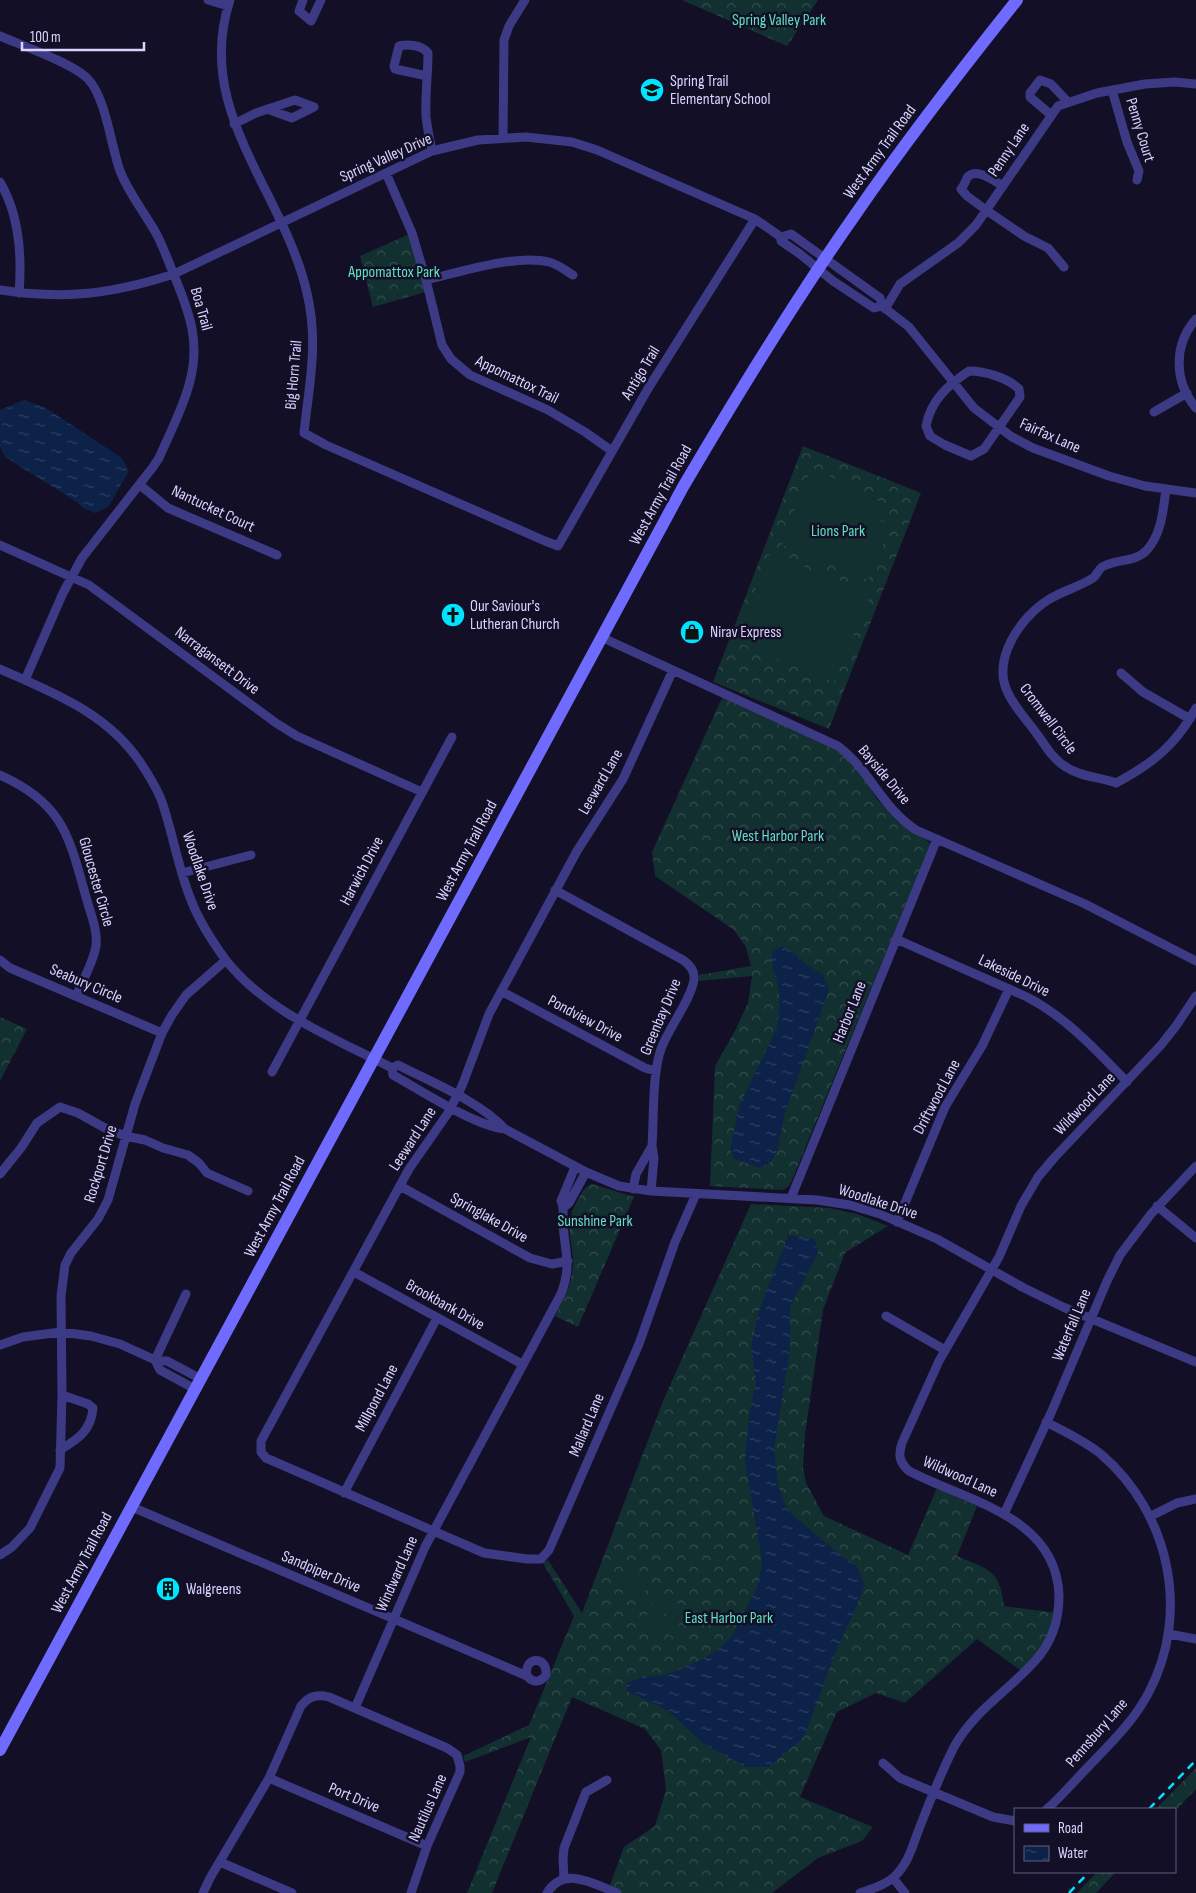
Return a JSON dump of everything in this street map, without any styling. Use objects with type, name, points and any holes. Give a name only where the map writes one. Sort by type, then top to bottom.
[{"type":"main road","name":"West Army Trail Road","points":[[0,1750],[601,637],[722,420],[822,264],[907,141],[1017,0]]},
{"type":"street","points":[[208,0],[229,3]]},
{"type":"street","points":[[303,0],[299,11],[311,21],[321,0]]},
{"type":"street","points":[[503,137],[504,40],[509,26],[526,0]]},
{"type":"street","name":"Big Horn Trail","points":[[229,3],[222,30],[220,60],[225,94],[234,124],[299,265],[311,314],[313,367],[304,433],[326,445],[558,546]]},
{"type":"street","name":"Boa Trail","points":[[0,36],[76,70],[93,84],[100,98],[121,173],[136,203],[157,235],[192,321],[194,340],[193,370],[185,397],[159,458],[82,558],[25,680]]},
{"type":"street","points":[[427,76],[395,69],[399,46],[419,47],[428,53],[426,117],[432,151]]},
{"type":"street","points":[[1051,115],[1030,97],[1030,93],[1040,80],[1051,84],[1068,102]]},
{"type":"street","name":"Penny Lane","points":[[884,308],[900,284],[958,242],[972,229],[1058,106],[1097,93],[1160,82],[1196,84]]},
{"type":"street","name":"Penny Court","points":[[1112,90],[1127,142],[1139,172],[1137,180]]},
{"type":"street","points":[[234,124],[267,109]]},
{"type":"street","name":"Spring Valley Drive","points":[[0,290],[18,293],[76,295],[107,292],[143,284],[174,274],[432,151],[503,137],[552,139],[596,150],[755,219],[781,237],[791,234],[822,264]]},
{"type":"street","name":"Appomattox Trail","points":[[386,173],[412,233],[442,345],[457,365],[476,379],[561,418],[612,451]]},
{"type":"street","points":[[1003,186],[977,173],[971,174],[967,178],[962,190],[967,196],[1024,236],[1048,248],[1064,267]]},
{"type":"street","points":[[0,182],[10,203],[18,233],[20,261],[18,293]]},
{"type":"street","name":"Antigo Trail","points":[[558,546],[677,341],[755,219]]},
{"type":"street","points":[[426,280],[503,263],[531,261],[549,262],[573,275]]},
{"type":"street","name":"Fairfax Lane","points":[[822,264],[880,298],[884,308],[909,327],[974,408],[1019,441],[1093,471],[1127,482],[1196,493]]},
{"type":"street","points":[[1196,320],[1185,335],[1180,350],[1180,378],[1196,408]]},
{"type":"street","points":[[980,370],[1014,384],[1019,389],[1018,401],[984,448],[971,456],[930,436],[926,426],[936,399],[953,381],[969,371],[980,370]]},
{"type":"street","points":[[1154,412],[1187,393]]},
{"type":"street","name":"Nantucket Court","points":[[140,485],[168,508],[277,554]]},
{"type":"street","name":"Cromwell Circle","points":[[1166,489],[1159,529],[1147,550],[1137,558],[1114,562],[1100,568],[1098,574],[1092,578],[1060,593],[1034,610],[1019,629],[1008,648],[1004,663],[1004,678],[1007,692],[1016,706],[1061,764],[1078,773],[1116,783],[1151,763],[1174,740],[1196,708]]},
{"type":"street","name":"Narragansett Drive","points":[[0,545],[72,576],[100,593],[287,730],[422,792]]},
{"type":"street","name":"Bayside Drive","points":[[601,637],[838,746],[860,765],[896,815],[916,830],[1085,904],[1196,961]]},
{"type":"street","name":"Woodlake Drive","points":[[0,669],[64,698],[95,715],[116,733],[134,754],[146,770],[161,800],[191,901],[202,923],[226,960],[271,1003],[392,1068]]},
{"type":"street","name":"Leeward Lane","points":[[433,1530],[266,1458],[261,1452],[260,1447],[412,1164],[457,1096],[489,1014],[577,851],[623,778],[673,670]]},
{"type":"street","points":[[1121,673],[1143,692],[1190,719]]},
{"type":"street","name":"Harwich Drive","points":[[272,1072],[452,737]]},
{"type":"street","name":"Gloucester Circle","points":[[0,775],[22,786],[41,800],[60,821],[70,842],[92,919],[96,940],[94,956],[76,996]]},
{"type":"street","name":"Harbor Lane","points":[[791,1198],[937,839]]},
{"type":"street","points":[[182,873],[251,855]]},
{"type":"street","name":"Greenbay Drive","points":[[555,890],[684,960],[692,969],[694,976],[691,989],[663,1042],[656,1071],[652,1146],[654,1158],[650,1191]]},
{"type":"street","name":"Lakeside Drive","points":[[896,939],[1036,1002],[1057,1016],[1127,1082]]},
{"type":"street","name":"Seabury Circle","points":[[0,960],[10,968],[162,1033]]},
{"type":"street","name":"Rockport Drive","points":[[0,1555],[12,1547],[25,1534],[36,1518],[60,1468],[62,1284],[66,1265],[75,1248],[106,1206],[134,1104],[162,1033],[186,995],[226,960]]},
{"type":"street","name":"Driftwood Lane","points":[[897,1222],[945,1107],[982,1046],[1009,989]]},
{"type":"street","name":"Pondview Drive","points":[[502,991],[645,1068],[656,1071]]},
{"type":"street","name":"Wildwood Lane","points":[[860,1893],[893,1878],[903,1867],[910,1855],[951,1754],[963,1733],[979,1713],[1035,1662],[1048,1644],[1056,1621],[1058,1592],[1051,1562],[1029,1531],[1004,1514],[909,1471],[900,1459],[902,1443],[945,1350],[993,1269],[1021,1206],[1038,1177],[1161,1045],[1196,996]]},
{"type":"street","name":"Woodlake Drive","points":[[392,1068],[398,1065],[457,1096],[498,1121],[505,1129],[586,1172],[613,1184],[650,1191],[791,1198],[839,1203],[870,1211],[937,1239],[1050,1300],[1196,1362]]},
{"type":"street","name":"Woodlake Drive","points":[[392,1068],[393,1075],[451,1107],[494,1128],[505,1129]]},
{"type":"street","points":[[0,1174],[37,1124],[60,1108],[78,1113],[96,1124],[126,1136],[145,1140],[188,1156],[199,1163],[207,1173],[248,1191]]},
{"type":"street","name":"Greenbay Drive","points":[[633,1189],[636,1174],[652,1146]]},
{"type":"street","name":"Windward Lane","points":[[355,1708],[433,1530],[561,1294],[567,1276],[568,1261],[563,1224],[564,1207],[561,1201],[576,1166]]},
{"type":"street","name":"Waterfall Lane","points":[[1004,1514],[1120,1255],[1133,1235],[1196,1166]]},
{"type":"street","points":[[564,1207],[570,1203],[586,1172]]},
{"type":"street","name":"Springlake Drive","points":[[400,1186],[530,1258],[552,1264],[568,1261]]},
{"type":"street","name":"Mallard Lane","points":[[433,1530],[492,1555],[527,1560],[541,1559],[549,1550],[639,1344],[675,1242],[696,1194]]},
{"type":"street","points":[[1158,1206],[1196,1238]]},
{"type":"street","name":"Brookbank Drive","points":[[354,1272],[522,1364]]},
{"type":"street","points":[[155,1360],[186,1294]]},
{"type":"street","points":[[886,1316],[945,1350]]},
{"type":"street","name":"Millpond Lane","points":[[344,1493],[437,1318]]},
{"type":"street","points":[[0,1345],[23,1337],[61,1332],[110,1341],[155,1360],[167,1361],[198,1384]]},
{"type":"street","points":[[60,1450],[82,1436],[92,1417],[93,1408],[88,1404],[62,1395]]},
{"type":"street","name":"Pennsbury Lane","points":[[1046,1422],[1071,1435],[1101,1455],[1126,1480],[1150,1516],[1160,1540],[1168,1572],[1171,1604],[1168,1634],[1155,1679],[1137,1713],[1120,1734],[1048,1808]]},
{"type":"street","points":[[1150,1516],[1177,1503],[1196,1499]]},
{"type":"street","name":"Sandpiper Drive","points":[[132,1506],[393,1620],[527,1676]]},
{"type":"street","points":[[1168,1634],[1196,1638]]},
{"type":"street","points":[[203,1893],[269,1778],[301,1706],[309,1698],[320,1695],[355,1708]]},
{"type":"street","name":"Nautilus Lane","points":[[355,1708],[447,1748],[457,1756],[460,1772],[427,1846],[411,1893]]},
{"type":"street","points":[[883,1763],[900,1778],[993,1818],[1014,1821]]},
{"type":"street","name":"Port Drive","points":[[269,1778],[427,1846]]},
{"type":"street","points":[[564,1879],[564,1848],[586,1792],[607,1780]]},
{"type":"street","points":[[220,1862],[292,1893]]},
{"type":"street","points":[[547,1893],[556,1883],[564,1879],[580,1878],[616,1893]]},
{"type":"street","points":[[893,1878],[905,1893]]},
{"type":"green space","name":"Spring Valley Park","points":[[682,0],[818,0],[787,46]]},
{"type":"green space","name":"Appomattox Park","points":[[412,233],[429,291],[373,307],[360,256]]},
{"type":"green space","name":"Lions Park","points":[[803,446],[921,493],[829,729],[713,682]]},
{"type":"green space","points":[[821,472],[880,502],[873,518],[891,525],[868,580],[782,545],[785,537],[783,537],[808,477]]},
{"type":"green space","points":[[771,550],[801,563],[814,576],[817,571],[871,593],[834,682],[743,644],[739,632]]},
{"type":"green space","name":"West Harbor Park","points":[[722,698],[830,746],[847,757],[863,776],[877,799],[897,821],[928,841],[930,845],[790,1185],[782,1190],[710,1186],[715,1066],[748,1003],[752,976],[699,981],[699,975],[751,966],[746,947],[734,930],[655,876],[652,852]]},
{"type":"green space","points":[[0,1017],[27,1029],[0,1081]]},
{"type":"green space","name":"Sunshine Park","points":[[592,1184],[634,1197],[578,1327],[555,1316],[568,1290],[572,1273],[570,1219],[583,1191]]},
{"type":"green space","name":"East Harbor Park","points":[[751,1204],[829,1208],[857,1214],[888,1226],[845,1253],[823,1310],[805,1434],[803,1468],[806,1483],[824,1516],[908,1555],[937,1488],[977,1506],[957,1556],[984,1568],[995,1577],[1002,1593],[1004,1606],[1056,1613],[1048,1639],[1023,1672],[977,1639],[905,1703],[876,1693],[837,1712],[800,1797],[873,1827],[862,1841],[818,1858],[772,1893],[607,1893],[624,1847],[655,1826],[666,1790],[661,1750],[645,1729],[572,1697],[492,1893],[467,1893],[531,1737],[465,1762],[463,1756],[529,1725],[574,1616],[543,1563],[548,1560],[582,1613],[663,1401]]},
{"type":"green space","points":[[628,1576],[648,1585],[642,1598],[622,1589]]},
{"type":"green space","points":[[661,1596],[687,1608],[686,1611],[690,1613],[687,1620],[683,1618],[682,1621],[655,1609],[656,1606],[652,1604],[655,1597],[659,1599]]},
{"type":"green space","points":[[648,1613],[652,1615],[653,1613],[680,1625],[679,1627],[683,1629],[680,1636],[676,1634],[674,1637],[648,1625],[649,1622],[645,1620]]},
{"type":"green space","points":[[1196,1768],[1196,1789],[1176,1810],[1176,1808],[1157,1808]]},
{"type":"green space","points":[[1096,1873],[1115,1873],[1096,1893],[1077,1893]]},
{"type":"water","points":[[24,400],[46,408],[122,458],[129,471],[108,507],[95,513],[83,508],[77,502],[5,457],[0,447],[0,410]]},
{"type":"water","points":[[782,946],[823,975],[829,990],[785,1113],[777,1151],[771,1162],[760,1168],[734,1159],[730,1149],[739,1106],[777,1026],[779,997],[772,955],[773,950]]},
{"type":"water","points":[[788,1235],[815,1239],[818,1253],[790,1307],[790,1350],[774,1450],[778,1485],[787,1510],[839,1554],[856,1565],[865,1586],[833,1659],[804,1737],[769,1767],[746,1767],[705,1745],[667,1710],[628,1692],[626,1684],[642,1677],[659,1676],[673,1672],[699,1661],[719,1649],[731,1637],[756,1590],[762,1567],[745,1461],[749,1416],[756,1382],[751,1346],[759,1311]]},
{"type":"railway","points":[[1150,1808],[1196,1760]]},
{"type":"railway","points":[[1069,1893],[1088,1873]]},
{"type":"place","name":"Spring Trail Elementary School","points":[[652,90]]},
{"type":"place","name":"Our Saviour's Lutheran Church","points":[[453,615]]},
{"type":"place","name":"Nirav Express","points":[[692,632]]},
{"type":"place","name":"Walgreens","points":[[168,1589]]}]
